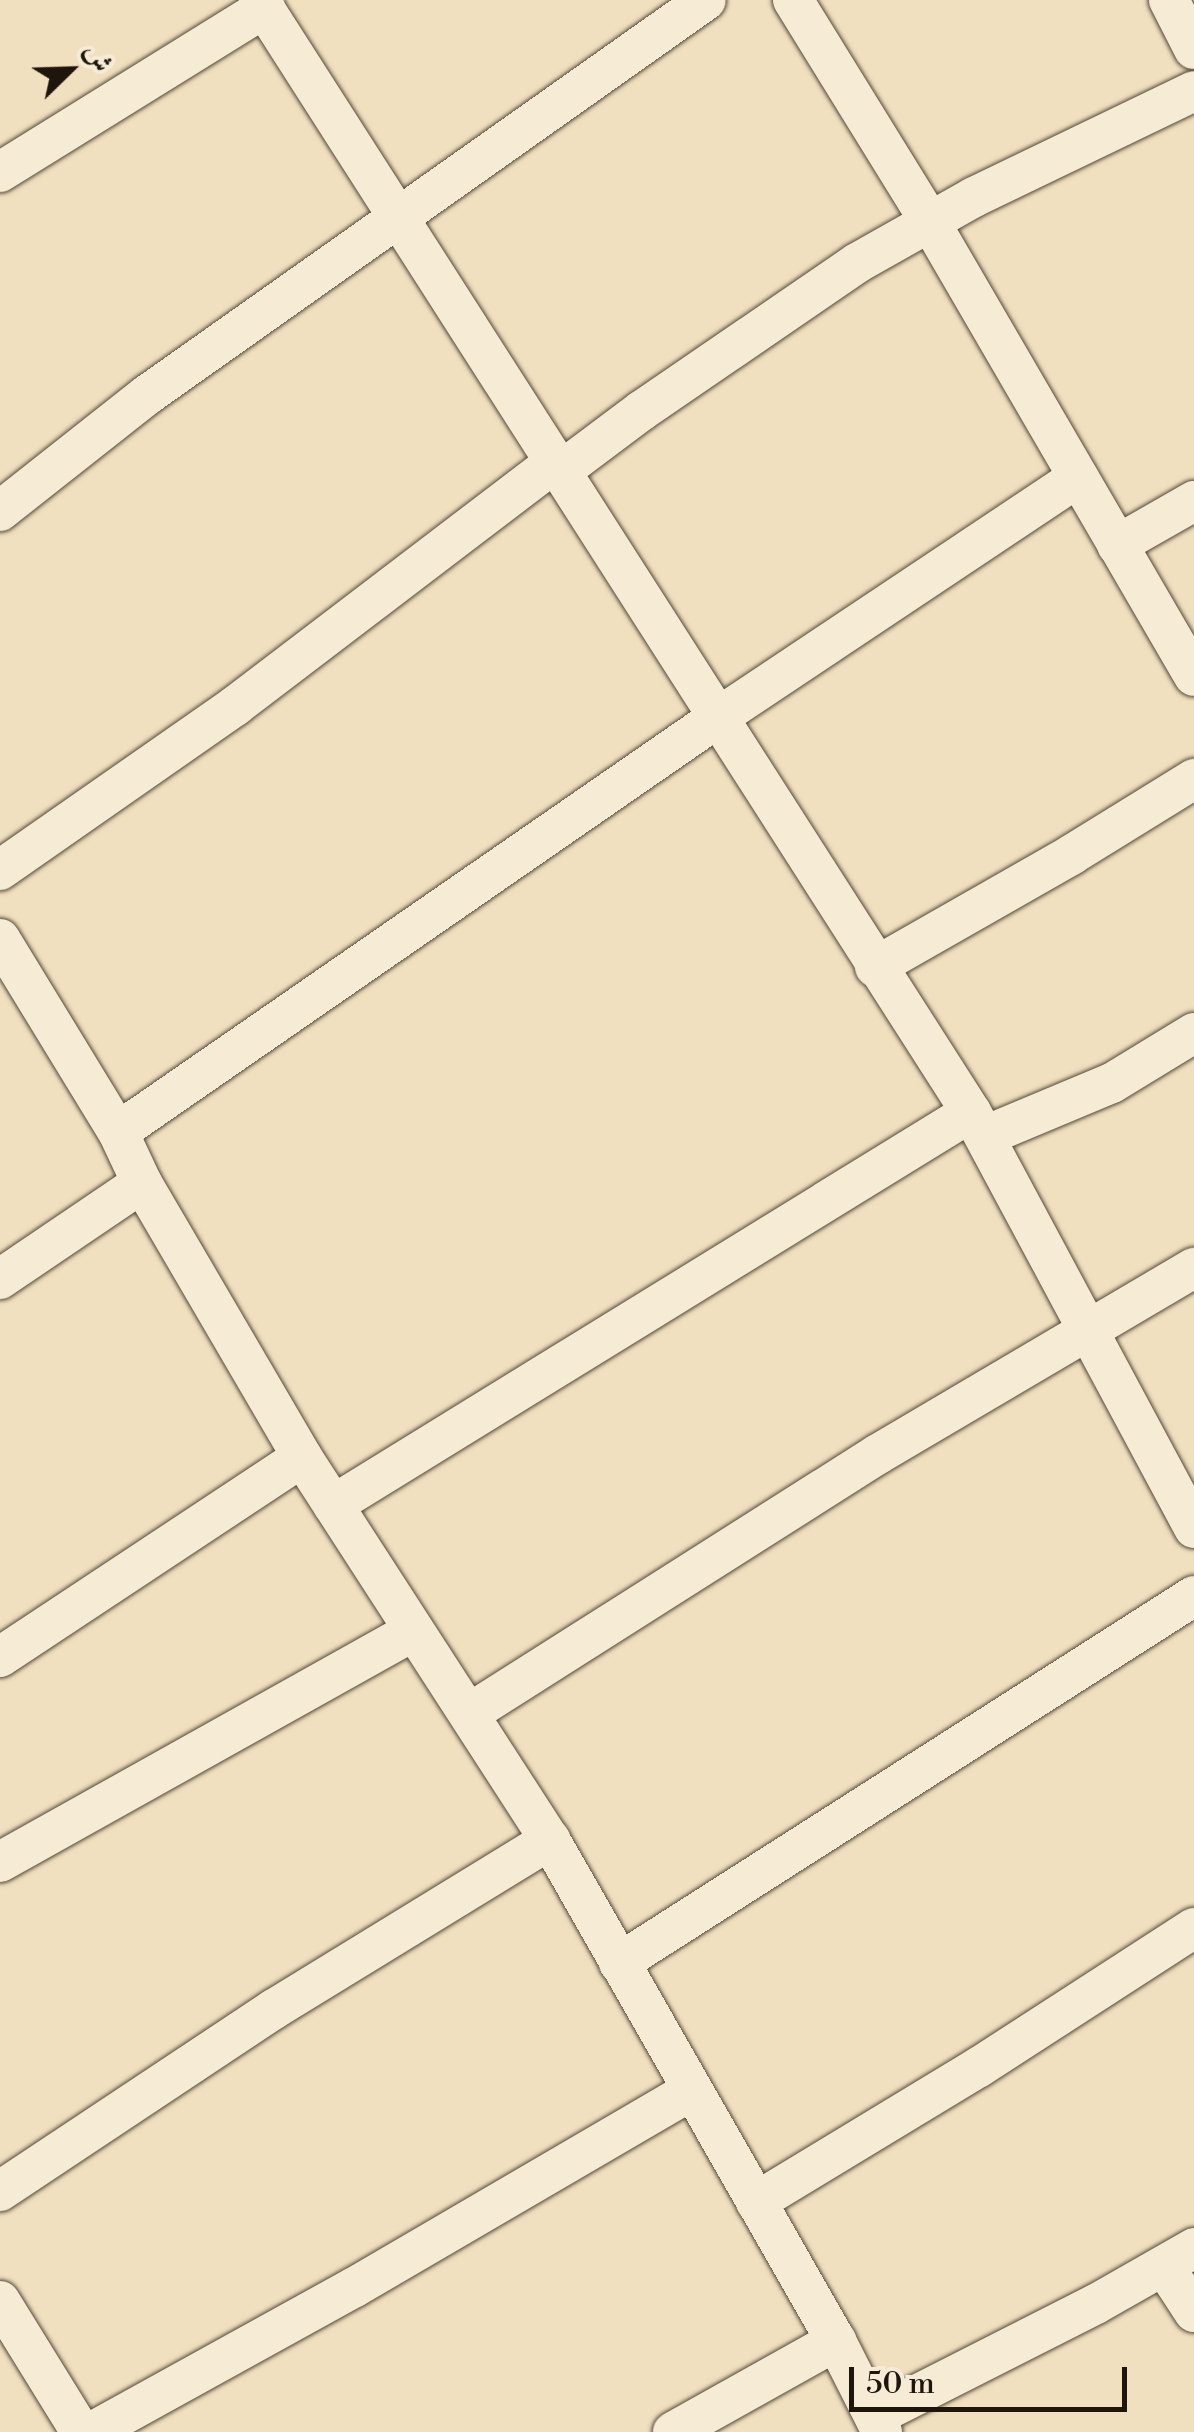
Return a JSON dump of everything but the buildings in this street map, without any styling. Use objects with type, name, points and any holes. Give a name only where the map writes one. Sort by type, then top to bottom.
[{"type":"street","points":[[0,510],[148,395],[706,0]]},
{"type":"street","points":[[793,0],[930,222],[1194,676]]},
{"type":"street","points":[[1170,0],[1194,49]]},
{"type":"street","points":[[0,172],[262,4],[978,1124],[1086,1333],[1194,1528]]},
{"type":"street","points":[[0,870],[235,706],[558,466],[858,264],[930,222],[1194,91]]},
{"type":"street","points":[[118,1132],[718,718],[1078,477]]},
{"type":"street","points":[[1117,546],[1194,501]]},
{"type":"street","points":[[875,967],[1072,855],[1194,779]]},
{"type":"street","points":[[0,939],[118,1132],[142,1183],[302,1457],[550,1840],[836,2341],[878,2424],[1179,2257],[1194,2312]]},
{"type":"street","points":[[333,1505],[978,1124],[1112,1083],[1194,1033]]},
{"type":"street","points":[[0,1279],[142,1183]]},
{"type":"street","points":[[470,1713],[878,1454],[1194,1268]]},
{"type":"street","points":[[0,1657],[302,1457]]},
{"type":"street","points":[[619,1963],[1194,1596]]},
{"type":"street","points":[[0,1862],[413,1631]]},
{"type":"street","points":[[0,2191],[274,2009],[550,1840]]},
{"type":"street","points":[[756,2202],[979,2067],[1194,1928]]},
{"type":"street","points":[[92,2432],[355,2287],[691,2091]]},
{"type":"street","points":[[0,2301],[11,2341],[80,2432]]},
{"type":"street","points":[[673,2432],[836,2341]]}]
